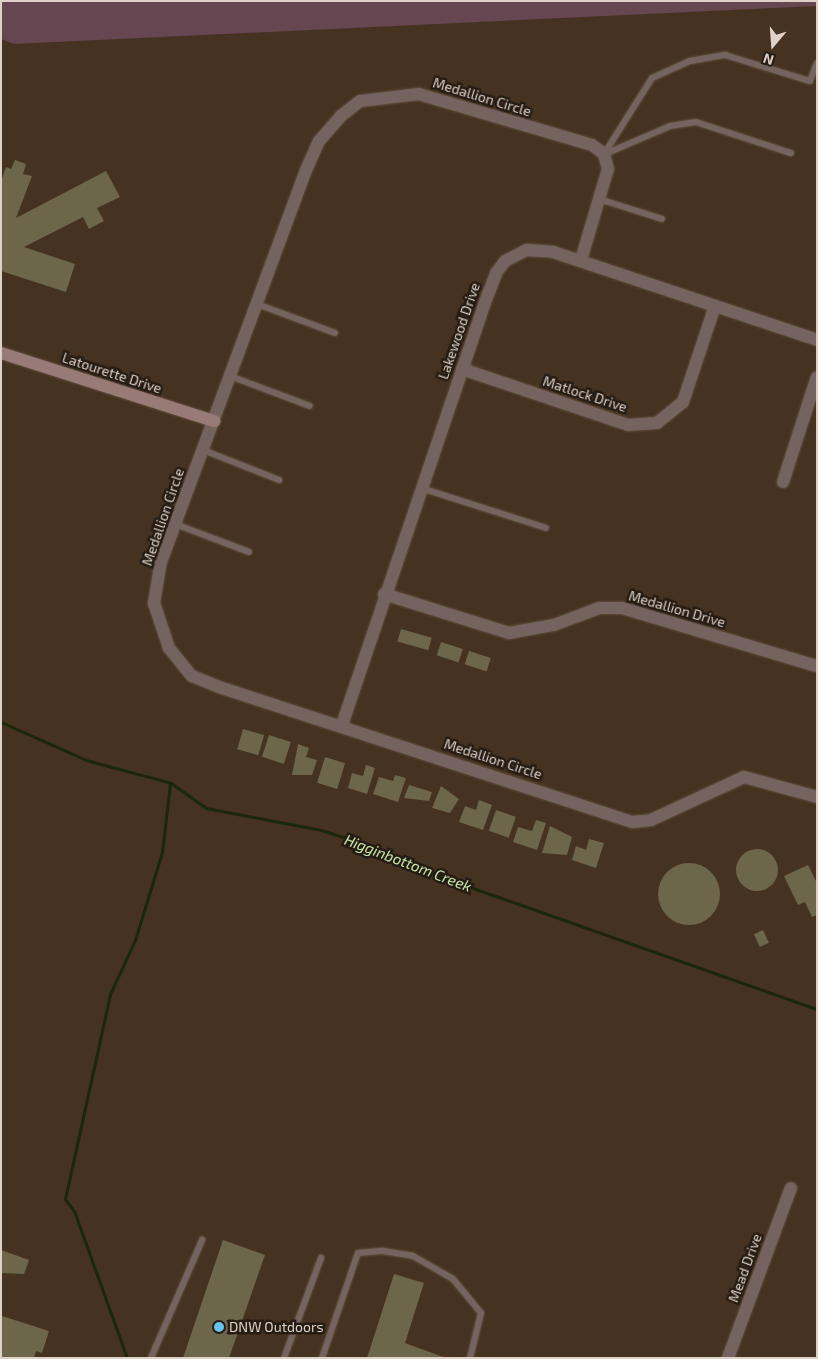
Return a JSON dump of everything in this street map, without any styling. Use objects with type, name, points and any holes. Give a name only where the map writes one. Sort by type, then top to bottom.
[{"type":"street","name":"Medallion Circle","points":[[604,154],[592,145],[419,94],[360,101],[319,141],[161,561],[154,603],[169,648],[192,676],[633,822],[651,820],[744,777],[817,798]]},
{"type":"street","points":[[581,260],[608,169],[604,154]]},
{"type":"street","name":"Lakewood Drive","points":[[342,725],[384,594],[462,369],[496,273],[505,261],[533,250],[581,260],[817,340]]},
{"type":"street","name":"Matlock Drive","points":[[462,369],[628,425],[657,422],[683,402],[715,306]]},
{"type":"street","name":"Latourette Drive","points":[[1,353],[214,421]]},
{"type":"street","points":[[783,482],[817,377]]},
{"type":"street","name":"Medallion Drive","points":[[384,594],[509,633],[554,625],[599,608],[622,608],[817,666]]},
{"type":"street","name":"Mead Drive","points":[[728,1358],[791,1188]]},
{"type":"lane","points":[[604,154],[652,78],[690,61],[726,55],[810,81],[817,63]]},
{"type":"lane","points":[[604,154],[670,126],[696,122],[791,153]]},
{"type":"lane","points":[[599,198],[662,218]]},
{"type":"lane","points":[[257,304],[335,333]]},
{"type":"lane","points":[[230,376],[310,406]]},
{"type":"lane","points":[[203,450],[279,480]]},
{"type":"lane","points":[[421,488],[546,528]]},
{"type":"lane","points":[[175,524],[249,552]]},
{"type":"lane","points":[[151,1358],[202,1240]]},
{"type":"lane","points":[[322,1358],[358,1253],[383,1251],[413,1256],[453,1279],[481,1313],[470,1358]]},
{"type":"lane","points":[[284,1358],[322,1258]]},
{"type":"shaded area","points":[[1,1],[817,1],[817,6],[14,44],[1,39]]},
{"type":"building","points":[[15,160],[26,164],[23,174],[32,176],[16,218],[106,171],[120,197],[97,208],[104,221],[89,229],[83,217],[24,247],[75,264],[66,292],[1,271],[1,181],[6,167],[11,169]]},
{"type":"building","points":[[401,629],[432,638],[428,650],[397,641]]},
{"type":"building","points":[[441,642],[463,649],[459,662],[437,655]]},
{"type":"building","points":[[469,651],[491,658],[487,671],[465,664]]},
{"type":"building","points":[[243,729],[264,735],[258,755],[237,749]]},
{"type":"building","points":[[269,735],[291,742],[284,764],[262,757]]},
{"type":"building","points":[[298,744],[309,748],[306,757],[317,760],[312,775],[292,775]]},
{"type":"building","points":[[325,757],[345,763],[337,789],[317,783]]},
{"type":"building","points":[[366,765],[375,768],[367,794],[348,788],[352,773],[363,776]]},
{"type":"building","points":[[395,775],[406,778],[398,802],[373,794],[379,777],[393,781]]},
{"type":"building","points":[[409,785],[432,792],[429,801],[404,798]]},
{"type":"building","points":[[441,786],[459,799],[450,813],[432,808]]},
{"type":"building","points":[[479,800],[492,805],[483,830],[459,822],[465,806],[476,810]]},
{"type":"building","points":[[496,810],[516,817],[509,838],[489,831]]},
{"type":"building","points":[[536,820],[546,823],[537,850],[513,842],[518,827],[532,831]]},
{"type":"building","points":[[550,826],[572,837],[567,855],[542,853]]},
{"type":"building","points":[[589,839],[604,843],[596,868],[572,860],[576,846],[586,850]]},
{"type":"building","points":[[761,849],[769,852],[775,858],[778,870],[775,882],[769,888],[753,891],[745,888],[739,882],[736,866],[739,858],[745,852]]},
{"type":"building","points":[[689,863],[701,866],[711,872],[717,882],[720,894],[717,906],[711,916],[701,922],[689,925],[677,922],[667,916],[661,906],[658,894],[661,882],[667,872],[677,866]]},
{"type":"building","points":[[808,865],[817,883],[817,915],[812,917],[805,902],[798,905],[784,876]]},
{"type":"building","points":[[763,930],[769,943],[760,947],[754,934]]},
{"type":"building","points":[[223,1240],[265,1255],[229,1358],[183,1358]]},
{"type":"building","points":[[1,1250],[29,1260],[24,1274],[1,1273]]},
{"type":"building","points":[[394,1274],[424,1283],[405,1343],[446,1358],[367,1358]]},
{"type":"building","points":[[2,1316],[49,1331],[42,1353],[36,1351],[34,1358],[1,1358]]},
{"type":"waterway","name":"Higginbottom Creek","points":[[1,722],[86,760],[171,783],[206,808],[321,830],[371,846],[453,881],[817,1009]]},
{"type":"waterway","points":[[127,1358],[74,1211],[65,1199],[110,994],[135,940],[162,852],[170,784]]},
{"type":"place","name":"DNW Outdoors","points":[[219,1327]]}]
